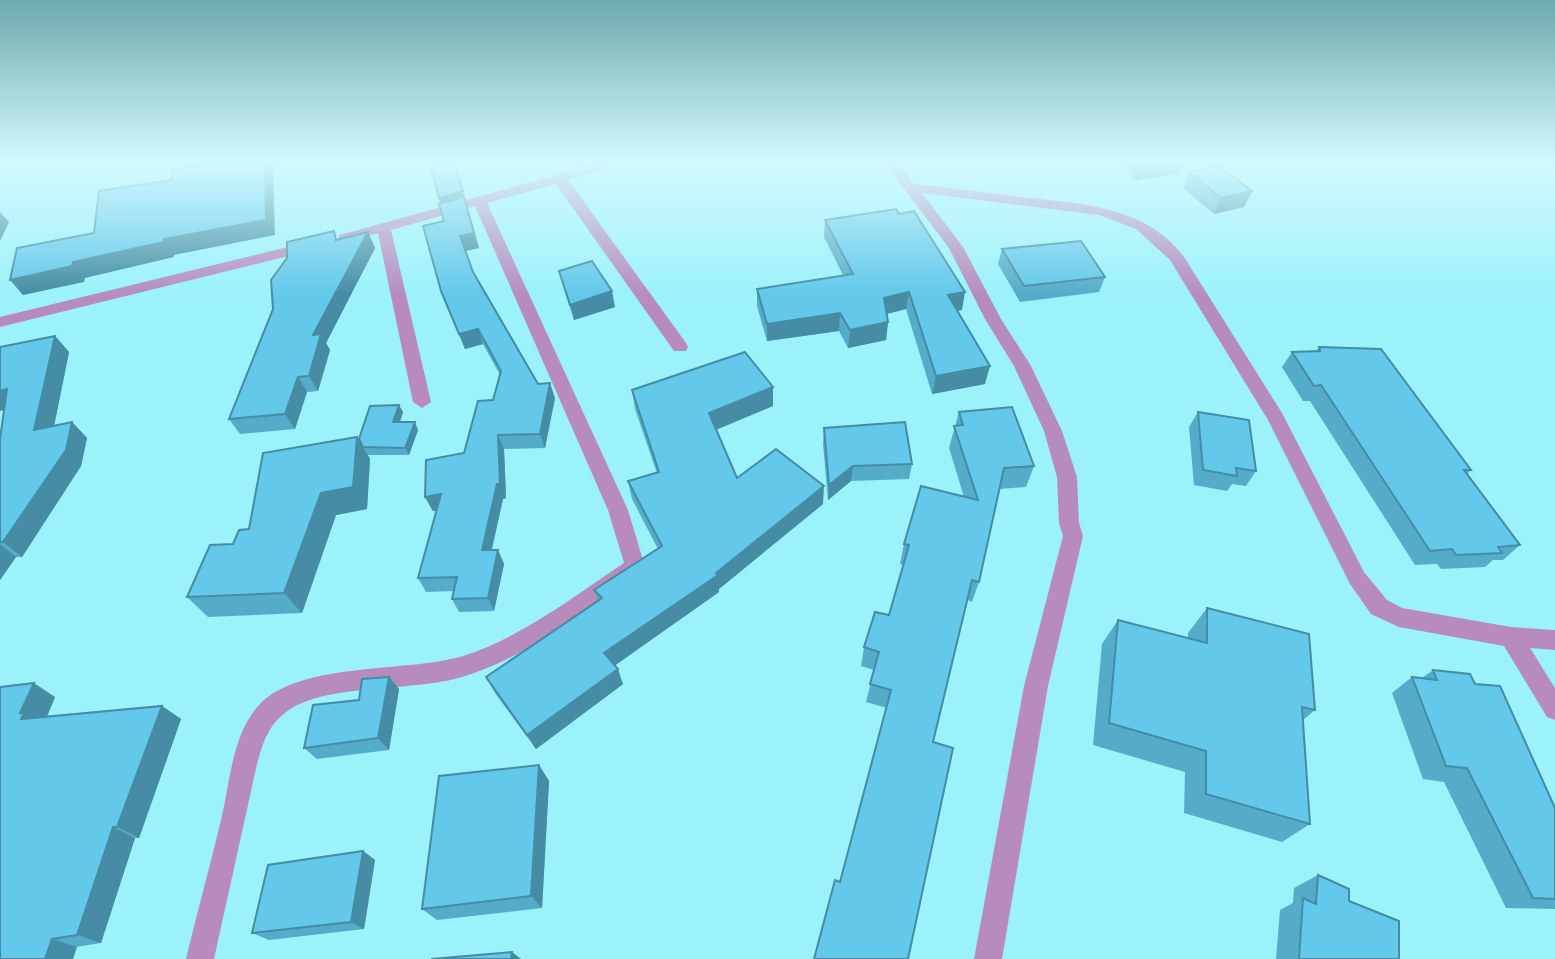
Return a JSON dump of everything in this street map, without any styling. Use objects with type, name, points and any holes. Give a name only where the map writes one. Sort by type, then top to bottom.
[{"type":"street","points":[[0,322],[384,229],[460,206]]},
{"type":"street","points":[[200,959],[245,765],[257,728],[268,711],[286,697],[310,689],[417,676],[460,667],[509,649],[635,567],[614,499],[482,206]]},
{"type":"street","points":[[579,206],[680,348]]},
{"type":"street","points":[[924,206],[956,247],[1048,420],[1067,477],[1069,523],[1073,536],[1036,686],[988,959]]},
{"type":"street","points":[[1060,206],[1102,211],[1127,218],[1160,240],[1176,257],[1276,418],[1366,593],[1379,607],[1399,617],[1511,637],[1555,640]]},
{"type":"street","points":[[384,229],[422,402]]},
{"type":"street","points":[[1511,637],[1555,709]]},
{"type":"building","points":[[97,206],[266,206],[266,220],[164,239],[164,242],[73,262],[72,266],[10,280],[17,248],[94,233]]},
{"type":"building","points":[[440,206],[466,206],[474,233],[460,236],[473,272],[538,384],[550,383],[540,434],[498,435],[500,484],[497,484],[482,550],[498,550],[488,598],[452,599],[457,577],[418,578],[441,494],[425,497],[426,460],[464,453],[478,401],[493,400],[501,371],[478,329],[459,334],[441,291],[423,226],[444,221]]},
{"type":"building","points":[[896,209],[899,214],[914,211],[965,292],[948,295],[990,366],[936,376],[909,292],[884,298],[888,322],[850,330],[840,313],[767,324],[757,289],[853,274],[825,220]]},
{"type":"building","points":[[334,231],[336,240],[368,232],[313,335],[321,334],[309,376],[298,377],[285,414],[229,419],[273,309],[271,280],[287,258],[287,242]]},
{"type":"building","points":[[1081,241],[1105,277],[1024,286],[1002,249]]},
{"type":"building","points":[[592,261],[612,291],[570,305],[559,271]]},
{"type":"building","points":[[55,336],[34,430],[72,422],[66,450],[3,542],[0,542],[0,439],[7,389],[0,391],[0,347]]},
{"type":"building","points":[[1319,347],[1381,349],[1471,470],[1464,470],[1520,545],[1498,547],[1502,553],[1456,555],[1452,549],[1430,551],[1321,385],[1314,386],[1292,352],[1320,351]]},
{"type":"building","points":[[745,352],[773,387],[709,413],[737,478],[776,449],[824,486],[716,573],[718,575],[604,653],[618,669],[527,735],[486,677],[602,598],[594,590],[662,546],[628,481],[659,472],[632,390]]},
{"type":"building","points":[[399,405],[393,422],[415,422],[405,448],[363,447],[359,439],[370,406]]},
{"type":"building","points":[[1012,407],[1034,466],[1004,468],[979,582],[972,580],[933,742],[953,748],[908,959],[814,959],[835,880],[840,882],[891,690],[870,684],[879,652],[864,647],[875,612],[889,615],[909,545],[904,544],[921,486],[978,500],[954,426],[963,425],[959,412]]},
{"type":"building","points":[[1198,412],[1249,420],[1256,471],[1236,468],[1237,476],[1203,470]]},
{"type":"building","points":[[905,422],[912,464],[853,466],[829,485],[824,428]]},
{"type":"building","points":[[357,437],[353,487],[321,493],[284,593],[187,597],[210,545],[233,544],[239,530],[249,529],[263,453]]},
{"type":"building","points":[[1207,608],[1309,634],[1315,710],[1302,707],[1310,824],[1206,794],[1206,751],[1109,723],[1118,620],[1207,643]]},
{"type":"building","points":[[1433,670],[1470,674],[1475,684],[1500,686],[1555,808],[1555,899],[1533,898],[1467,768],[1446,766],[1412,677],[1437,680]]},
{"type":"building","points":[[389,677],[378,738],[304,748],[313,705],[359,700],[362,679]]},
{"type":"building","points":[[34,683],[20,713],[24,713],[21,719],[162,706],[117,827],[113,827],[77,935],[52,939],[45,959],[0,959],[0,687]]},
{"type":"building","points":[[539,765],[531,896],[422,909],[439,776]]},
{"type":"building","points":[[363,851],[351,922],[252,933],[268,865]]},
{"type":"building","points":[[1318,875],[1349,889],[1349,901],[1399,921],[1399,959],[1299,959],[1303,898],[1316,904]]},
{"type":"building","points":[[512,952],[511,959],[431,959]]}]
